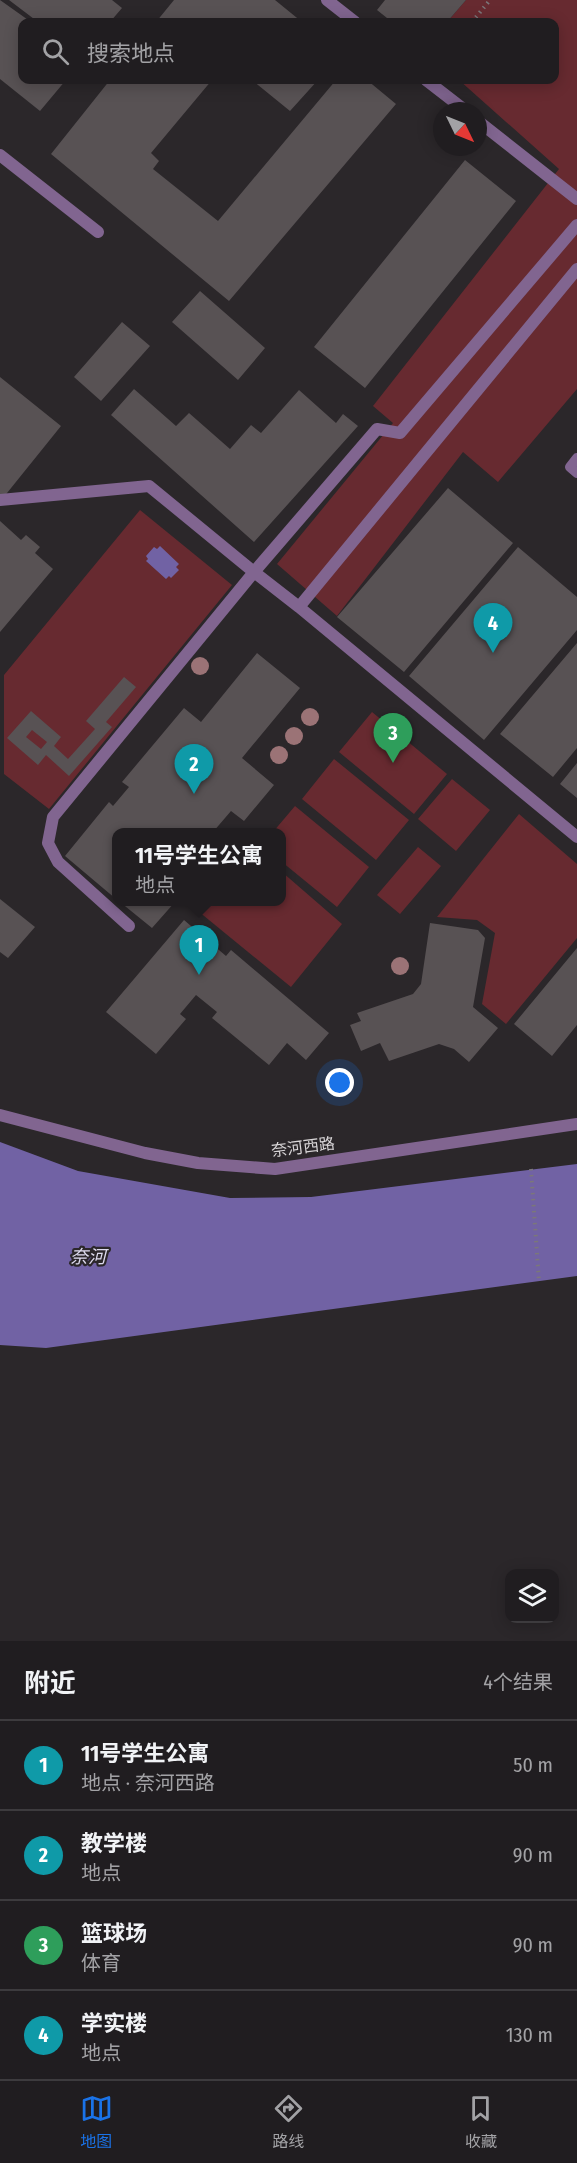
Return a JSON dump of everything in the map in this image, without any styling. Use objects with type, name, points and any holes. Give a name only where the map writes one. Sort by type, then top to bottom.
[{"type":"street","points":[[327,0],[350,18]]},
{"type":"street","points":[[431,84],[454,102]]},
{"type":"street","points":[[487,128],[577,200]]},
{"type":"street","points":[[0,155],[98,232]]},
{"type":"street","points":[[129,926],[58,862],[48,843],[53,817],[254,572],[377,429],[400,433],[577,225]]},
{"type":"street","points":[[299,607],[577,269]]},
{"type":"street","points":[[0,500],[150,486],[577,837]]},
{"type":"street","name":"奈河西路","points":[[0,1115],[145,1153],[198,1163],[275,1169],[574,1121]]},
{"type":"lane","points":[[577,458],[570,467],[577,473]]},
{"type":"path","points":[[475,18],[490,0]]},
{"type":"path","points":[[531,1168],[538,1282]]},
{"type":"shaded area","points":[[466,0],[577,0],[577,389],[498,482],[463,452],[337,616],[277,564],[393,423],[373,406],[559,169],[487,105],[487,102],[484,102],[463,84],[559,84],[559,18],[450,18]]},
{"type":"shaded area","points":[[140,510],[232,585],[49,809],[4,774],[4,675]]},
{"type":"shaded area","points":[[372,712],[447,774],[414,814],[339,752]]},
{"type":"shaded area","points":[[334,759],[409,820],[376,860],[302,799]]},
{"type":"shaded area","points":[[452,779],[490,810],[456,851],[418,819]]},
{"type":"shaded area","points":[[295,806],[369,867],[337,907],[286,865],[286,828],[276,828]]},
{"type":"shaded area","points":[[519,814],[577,864],[577,938],[506,1024],[482,1004],[495,933],[477,920],[437,917]]},
{"type":"shaded area","points":[[418,847],[441,866],[400,914],[377,895]]},
{"type":"shaded area","points":[[286,875],[342,924],[291,987],[192,906],[286,906]]},
{"type":"water","points":[[160,546],[179,564],[176,567],[179,570],[171,578],[169,576],[166,579],[146,561],[148,559],[146,556],[154,547],[157,549]]},
{"type":"water","name":"奈河","points":[[0,1142],[78,1171],[230,1198],[311,1197],[577,1164],[577,1276],[46,1348],[0,1345]]},
{"type":"building","points":[[0,0],[25,18],[18,18],[18,84],[63,84],[40,111],[0,79]]},
{"type":"building","points":[[9,0],[112,0],[122,8],[113,18],[33,18]]},
{"type":"building","points":[[174,0],[275,0],[297,18],[159,18]]},
{"type":"building","points":[[385,0],[466,0],[450,18],[387,18],[377,10]]},
{"type":"building","points":[[107,84],[209,84],[151,153],[159,161],[153,169],[218,221],[333,84],[372,84],[396,104],[229,301],[51,154]]},
{"type":"building","points":[[257,84],[314,84],[290,111]]},
{"type":"building","points":[[465,160],[516,201],[365,388],[314,347]]},
{"type":"building","points":[[200,291],[265,348],[238,380],[172,322]]},
{"type":"building","points":[[122,322],[150,346],[101,401],[74,377]]},
{"type":"building","points":[[0,377],[61,426],[3,498],[0,496]]},
{"type":"building","points":[[134,389],[176,426],[189,413],[230,449],[251,425],[261,433],[299,390],[336,423],[343,414],[358,426],[254,542],[111,415]]},
{"type":"building","points":[[448,488],[513,543],[404,672],[337,617]]},
{"type":"building","points":[[0,521],[21,540],[26,535],[40,547],[35,553],[53,569],[0,632]]},
{"type":"building","points":[[518,547],[577,597],[577,630],[484,740],[409,676]]},
{"type":"building","points":[[577,643],[577,748],[553,777],[500,734]]},
{"type":"building","points":[[257,653],[300,688],[242,758],[274,785],[244,821],[231,811],[216,828],[112,828],[112,896],[65,856],[109,802],[113,806],[129,787],[122,782],[184,708],[201,722]]},
{"type":"building","points":[[124,677],[136,687],[106,722],[112,727],[69,776],[46,755],[38,765],[7,738],[31,711],[61,737],[54,746],[68,759],[95,729],[86,721]],"holes":[[[32,730],[47,742],[41,749],[26,737]]]},
{"type":"building","points":[[577,763],[577,798],[560,784]]},
{"type":"building","points":[[0,899],[35,927],[8,958],[0,952]]},
{"type":"building","points":[[125,906],[171,906],[152,928]]},
{"type":"building","points":[[184,920],[226,956],[231,950],[329,1033],[306,1060],[287,1043],[269,1065],[212,1018],[217,1012],[196,995],[180,1014],[186,1019],[156,1054],[106,1012]]},
{"type":"building","points":[[430,923],[478,930],[485,938],[473,1007],[498,1028],[469,1062],[454,1049],[439,1044],[389,1061],[380,1043],[361,1051],[350,1025],[361,1021],[357,1013],[413,994],[421,984]]},
{"type":"building","points":[[577,948],[577,1025],[552,1056],[514,1024]]},
{"type":"place","name":"学实楼","points":[[493,653]]},
{"type":"place","name":"篮球场","points":[[393,763]]},
{"type":"place","name":"教学楼","points":[[194,794]]},
{"type":"place","name":"11号学生公寓","points":[[199,975]]}]
